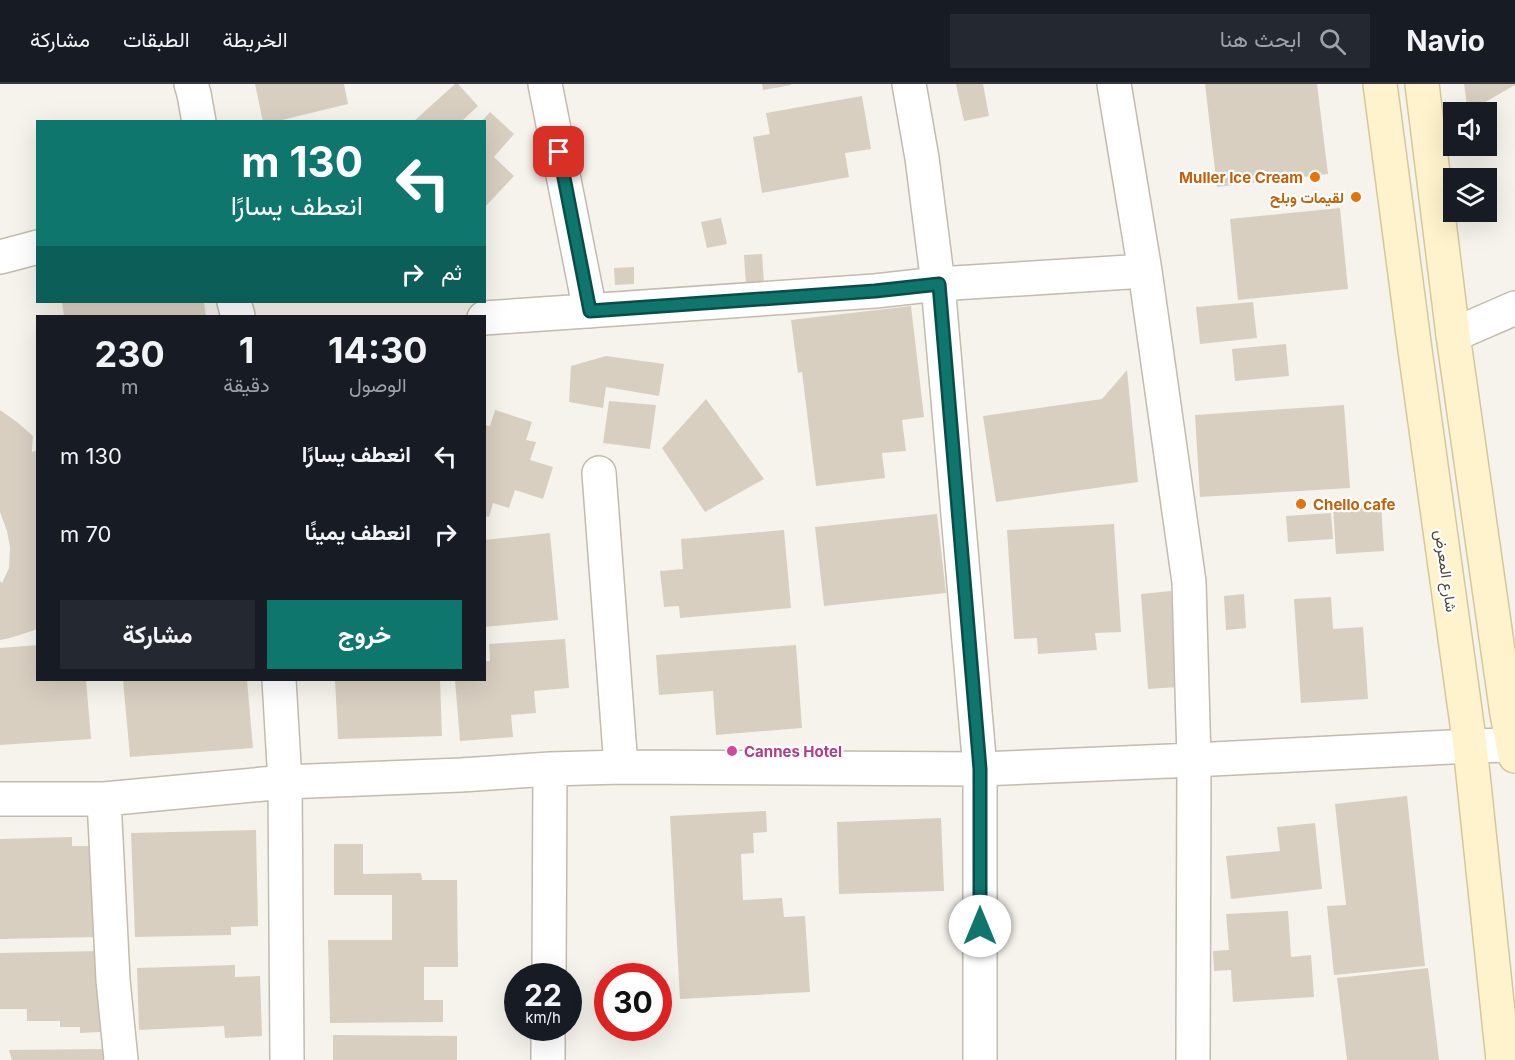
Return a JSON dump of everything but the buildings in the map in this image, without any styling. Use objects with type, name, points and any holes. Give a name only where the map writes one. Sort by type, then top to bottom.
[{"type":"main road","name":"شارع المعرض","points":[[1380,84],[1470,746],[1503,1060]]},
{"type":"main road","points":[[1422,84],[1453,334],[1513,732]]},
{"type":"street","points":[[191,84],[198,120]]},
{"type":"street","points":[[545,84],[590,311]]},
{"type":"street","points":[[909,84],[922,158],[939,284],[980,769],[980,1060]]},
{"type":"street","points":[[1114,84],[1145,271],[1189,582],[1194,760],[1193,1060]]},
{"type":"street","points":[[0,257],[36,248]]},
{"type":"street","points":[[486,318],[1145,271]]},
{"type":"street","points":[[1453,334],[1515,308]]},
{"type":"street","points":[[599,473],[621,767]]},
{"type":"street","points":[[279,681],[285,782],[287,1060]]},
{"type":"street","points":[[0,799],[104,799],[285,782],[550,769],[621,767],[980,769],[1194,760],[1470,746],[1513,732]]},
{"type":"street","points":[[549,963],[550,769]]},
{"type":"street","points":[[104,799],[113,980],[121,1060]]},
{"type":"street","points":[[548,1041],[548,1060]]},
{"type":"place","name":"Muller Ice Cream","points":[[1315,177]]},
{"type":"place","name":"لقيمات وبلح","points":[[1356,197]]},
{"type":"place","name":"Chello cafe","points":[[1301,504]]},
{"type":"place","name":"Cannes Hotel","points":[[732,751]]},
{"type":"route","points":[[559,152],[590,311],[875,291],[939,284],[980,769],[980,926]]}]
